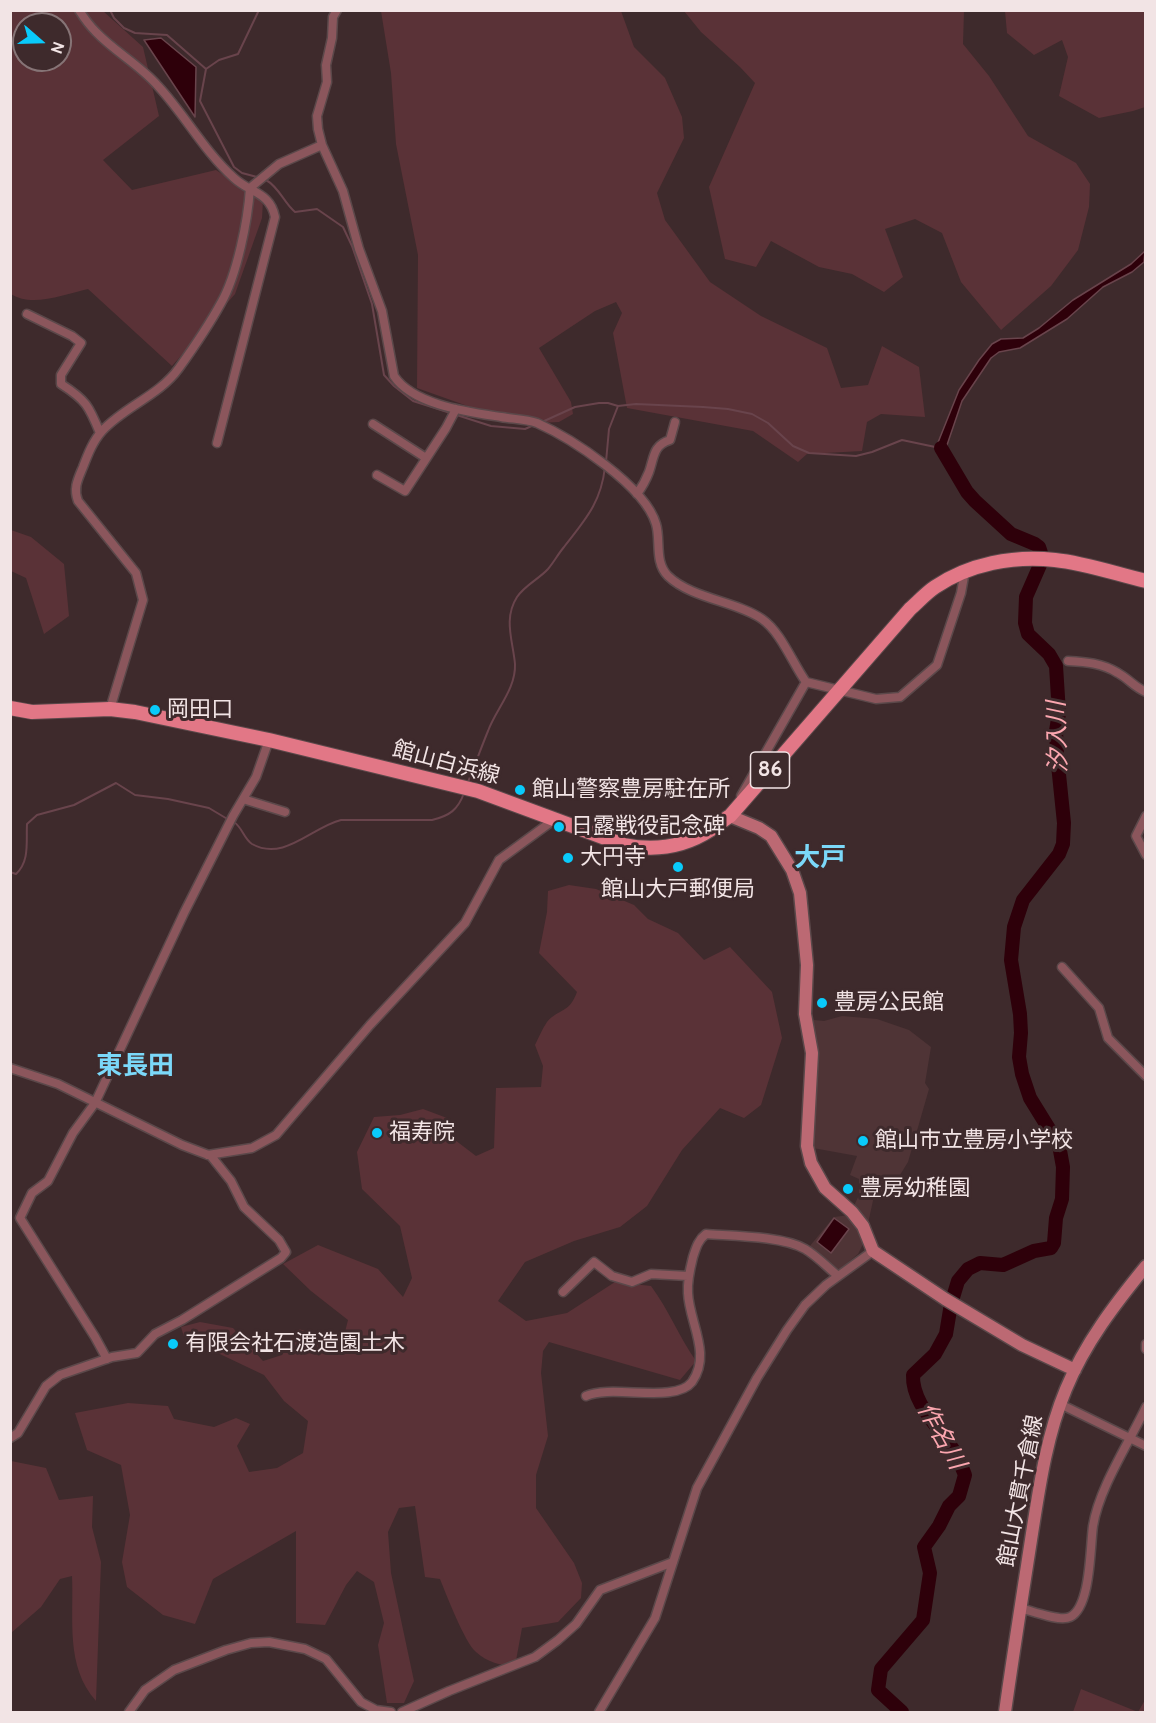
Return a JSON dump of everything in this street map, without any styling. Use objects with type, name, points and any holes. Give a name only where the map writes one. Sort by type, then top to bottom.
[{"type":"main road","name":"館山白浜線","points":[[10,708],[32,712],[110,709],[154,715],[269,740],[478,791],[624,845],[653,849],[668,847],[697,837],[730,816],[910,609],[933,588],[981,565],[1014,560],[1055,560],[1146,581]]},
{"type":"street","points":[[79,10],[96,32],[148,74],[235,180],[273,205],[275,217],[217,443]]},
{"type":"street","points":[[337,10],[333,17],[332,38],[326,65],[327,82],[317,116],[322,145],[343,191],[359,249],[382,311],[397,382],[418,397],[453,414],[533,422],[573,442],[613,472],[637,494],[652,514],[657,525],[662,568],[668,576],[711,599],[762,619],[773,630],[806,682],[876,699],[900,698],[937,665],[961,593],[965,571]]},
{"type":"street","points":[[110,709],[143,600],[136,573],[76,496],[76,484],[90,448],[100,433],[117,417],[168,382],[222,302],[233,276],[250,188],[261,177],[286,160],[322,145]]},
{"type":"street","points":[[27,314],[72,336],[81,343],[61,375],[60,384],[80,396],[89,407],[100,433]]},
{"type":"street","points":[[377,475],[405,491],[453,414]]},
{"type":"street","points":[[637,494],[649,472],[654,451],[662,442],[670,440],[675,422]]},
{"type":"street","points":[[373,424],[426,458]]},
{"type":"street","points":[[1068,661],[1100,664],[1120,674],[1136,688],[1146,692]]},
{"type":"street","points":[[806,682],[730,816],[759,828],[771,836],[792,870],[800,893],[807,965],[805,1014],[812,1053],[807,1133],[808,1156],[825,1188],[852,1212],[863,1226],[873,1251],[945,1299],[1022,1345],[1075,1370]]},
{"type":"street","points":[[107,1359],[20,1218],[32,1193],[48,1181],[73,1133],[95,1103],[227,827],[255,777],[269,740]]},
{"type":"street","points":[[243,799],[285,812]]},
{"type":"street","points":[[1146,816],[1136,836],[1146,855]]},
{"type":"street","points":[[208,1155],[252,1148],[276,1135],[369,1025],[465,923],[499,860],[555,819]]},
{"type":"street","points":[[1062,967],[1098,1008],[1108,1038],[1146,1076]]},
{"type":"street","points":[[10,1068],[58,1084],[211,1156],[231,1181],[244,1207],[279,1240],[285,1252],[280,1258],[182,1320],[155,1334],[137,1353],[107,1359],[60,1375],[46,1386],[18,1433],[10,1438]]},
{"type":"street","points":[[586,1396],[600,1392],[653,1393],[682,1390],[690,1384],[696,1375],[700,1355],[695,1322],[687,1296],[688,1276],[697,1245],[706,1234],[751,1237],[804,1248],[838,1276]]},
{"type":"street","points":[[599,1713],[655,1618],[701,1478],[758,1378],[805,1305],[838,1276],[873,1251]]},
{"type":"street","points":[[563,1292],[594,1262],[612,1276],[632,1282],[651,1274],[688,1276]]},
{"type":"street","name":"館山大貫千倉線","points":[[1005,1713],[1041,1479],[1060,1404],[1087,1348],[1114,1307],[1146,1266]]},
{"type":"street","points":[[1146,1344],[1146,1349]]},
{"type":"street","points":[[1060,1404],[1146,1446]]},
{"type":"street","points":[[1020,1608],[1063,1619],[1071,1617],[1078,1610],[1084,1599],[1094,1525],[1100,1500],[1146,1407]]},
{"type":"street","points":[[402,1713],[449,1691],[535,1657],[576,1624],[600,1590],[673,1562]]},
{"type":"street","points":[[129,1713],[146,1690],[174,1670],[226,1650],[251,1643],[270,1642],[305,1649],[326,1659],[362,1702],[376,1710],[391,1713]]},
{"type":"shaded area","points":[[10,11],[103,11],[143,47],[159,116],[103,160],[132,190],[216,170],[263,201],[262,218],[235,294],[172,366],[88,289],[39,300],[19,298],[11,294]]},
{"type":"shaded area","points":[[381,11],[621,11],[634,47],[665,78],[682,117],[684,138],[657,193],[665,220],[710,282],[761,316],[827,348],[841,388],[868,385],[882,346],[919,367],[925,417],[881,414],[867,422],[862,451],[807,454],[798,462],[753,431],[627,408],[613,333],[622,313],[616,302],[595,311],[539,348],[571,402],[573,414],[559,422],[518,424],[417,388],[418,255],[396,144],[391,73]]},
{"type":"shaded area","points":[[684,11],[964,11],[963,44],[989,76],[1028,136],[1076,163],[1090,184],[1089,207],[1078,250],[1051,286],[1001,330],[961,282],[942,233],[915,219],[885,229],[903,277],[884,292],[852,274],[819,267],[771,241],[756,267],[725,259],[709,187],[755,83],[701,32]]},
{"type":"shaded area","points":[[1005,11],[1145,11],[1145,107],[1099,118],[1059,96],[1068,57],[1062,40],[1034,55],[1007,33]]},
{"type":"shaded area","points":[[161,38],[196,67],[195,117],[144,40]]},
{"type":"shaded area","points":[[1145,251],[1144,262],[1132,272],[1103,287],[1067,319],[1020,348],[999,352],[991,358],[962,401],[946,448],[950,463],[945,459],[937,445],[959,390],[992,344],[1001,339],[1023,338],[1073,300],[1131,264]]},
{"type":"shaded area","points":[[11,530],[31,537],[64,564],[69,616],[44,634],[26,578],[11,571]]},
{"type":"shaded area","points":[[569,885],[596,889],[634,905],[648,919],[678,933],[704,960],[730,947],[772,992],[782,1038],[761,1105],[744,1118],[720,1108],[682,1150],[647,1206],[620,1227],[574,1241],[525,1262],[498,1301],[526,1321],[567,1313],[615,1282],[651,1286],[696,1361],[680,1380],[549,1342],[543,1351],[541,1373],[548,1436],[536,1475],[536,1508],[574,1563],[582,1583],[581,1598],[558,1622],[522,1628],[515,1666],[489,1661],[476,1652],[467,1639],[440,1579],[425,1577],[415,1506],[399,1508],[388,1532],[391,1573],[414,1681],[404,1703],[387,1703],[378,1645],[384,1623],[374,1582],[357,1571],[346,1585],[325,1625],[296,1623],[296,1531],[213,1579],[195,1624],[163,1615],[127,1587],[122,1562],[130,1515],[121,1465],[87,1450],[75,1413],[128,1403],[168,1406],[174,1419],[214,1427],[236,1418],[250,1424],[237,1446],[249,1472],[277,1468],[303,1453],[308,1421],[284,1401],[264,1375],[184,1337],[181,1327],[200,1322],[233,1328],[263,1361],[282,1355],[299,1329],[342,1344],[348,1320],[311,1291],[283,1264],[318,1245],[378,1269],[403,1297],[412,1278],[400,1226],[362,1189],[357,1152],[374,1117],[400,1115],[423,1109],[447,1118],[455,1140],[476,1156],[494,1148],[496,1088],[541,1087],[543,1066],[535,1045],[547,1022],[571,1004],[577,992],[539,953],[547,912],[548,891]]},
{"type":"shaded area","name":"館山市立豊房小学校","points":[[842,1016],[877,1019],[909,1030],[931,1047],[925,1083],[929,1089],[908,1162],[887,1196],[874,1196],[864,1242],[858,1254],[838,1271],[809,1247],[834,1217],[857,1214],[853,1208],[859,1195],[859,1179],[850,1175],[857,1156],[813,1148],[812,1134],[819,1055],[813,1034],[814,1020],[824,1021]]},
{"type":"shaded area","points":[[834,1218],[849,1229],[831,1253],[817,1242]]},
{"type":"shaded area","points":[[11,1461],[46,1468],[59,1500],[93,1496],[92,1527],[101,1562],[96,1701],[79,1673],[75,1657],[72,1625],[72,1576],[60,1579],[41,1607],[11,1633]]},
{"type":"shaded area","points":[[1081,1689],[1138,1712],[1073,1712]]},
{"type":"shaded area","points":[[1145,1700],[1145,1712],[1138,1712]]},
{"type":"waterway","points":[[110,10],[124,28],[135,33],[167,35],[206,69]]},
{"type":"waterway","points":[[257,177],[242,173],[234,167],[200,101],[206,69],[219,60],[238,54],[259,10]]},
{"type":"waterway","points":[[266,180],[295,212],[317,209],[343,227],[372,304],[384,375],[394,386],[413,401],[491,426],[525,429],[534,425]]},
{"type":"waterway","points":[[542,422],[575,407],[599,403],[618,406],[636,404],[703,407],[752,414],[768,423],[793,446],[809,453],[856,456],[902,440],[940,448]]},
{"type":"waterway","points":[[606,462],[609,429],[618,406]]},
{"type":"waterway","name":"汐入川","points":[[902,1712],[878,1690],[881,1669],[923,1620],[930,1573],[924,1547],[939,1526],[949,1506],[959,1496],[965,1475],[952,1448],[916,1394],[913,1375],[935,1354],[946,1334],[958,1281],[968,1269],[980,1263],[1003,1265],[1034,1251],[1051,1248],[1054,1243],[1056,1218],[1062,1199],[1063,1167],[1059,1145],[1030,1098],[1022,1074],[1019,1057],[1020,1014],[1011,960],[1014,927],[1023,900],[1059,854],[1063,844],[1064,823],[1056,731],[1059,713],[1056,666],[1049,654],[1028,634],[1025,623],[1026,597],[1040,565],[1041,553],[1035,544],[1011,534],[975,501],[967,492],[941,448]]},
{"type":"waterway","points":[[468,782],[491,723],[512,682],[515,664],[510,622],[513,605],[520,593],[548,569],[585,519],[600,491],[605,467]]},
{"type":"waterway","points":[[10,872],[16,874],[23,863],[27,824],[37,815],[74,805],[116,783],[135,795],[209,808],[229,820]]},
{"type":"waterway","points":[[234,822],[252,844],[275,849],[287,846],[341,820],[432,820],[456,808],[464,793]]},
{"type":"place","name":"岡田口","points":[[155,710]]},
{"type":"place","name":"館山警察豊房駐在所","points":[[520,790]]},
{"type":"place","name":"日露戦役記念碑","points":[[559,827]]},
{"type":"place","name":"大円寺","points":[[568,858]]},
{"type":"place","name":"館山大戸郵便局","points":[[678,867]]},
{"type":"place","name":"豊房公民館","points":[[822,1003]]},
{"type":"place","name":"福寿院","points":[[377,1133]]},
{"type":"place","name":"館山市立豊房小学校","points":[[863,1141]]},
{"type":"place","name":"豊房幼稚園","points":[[848,1189]]},
{"type":"place","name":"有限会社石渡造園土木","points":[[173,1344]]},
{"type":"district","name":"大戸","points":[[820,858]]},
{"type":"district","name":"東長田","points":[[135,1066]]},
{"type":"water label","name":"作名川","points":[[941,1436]]}]
